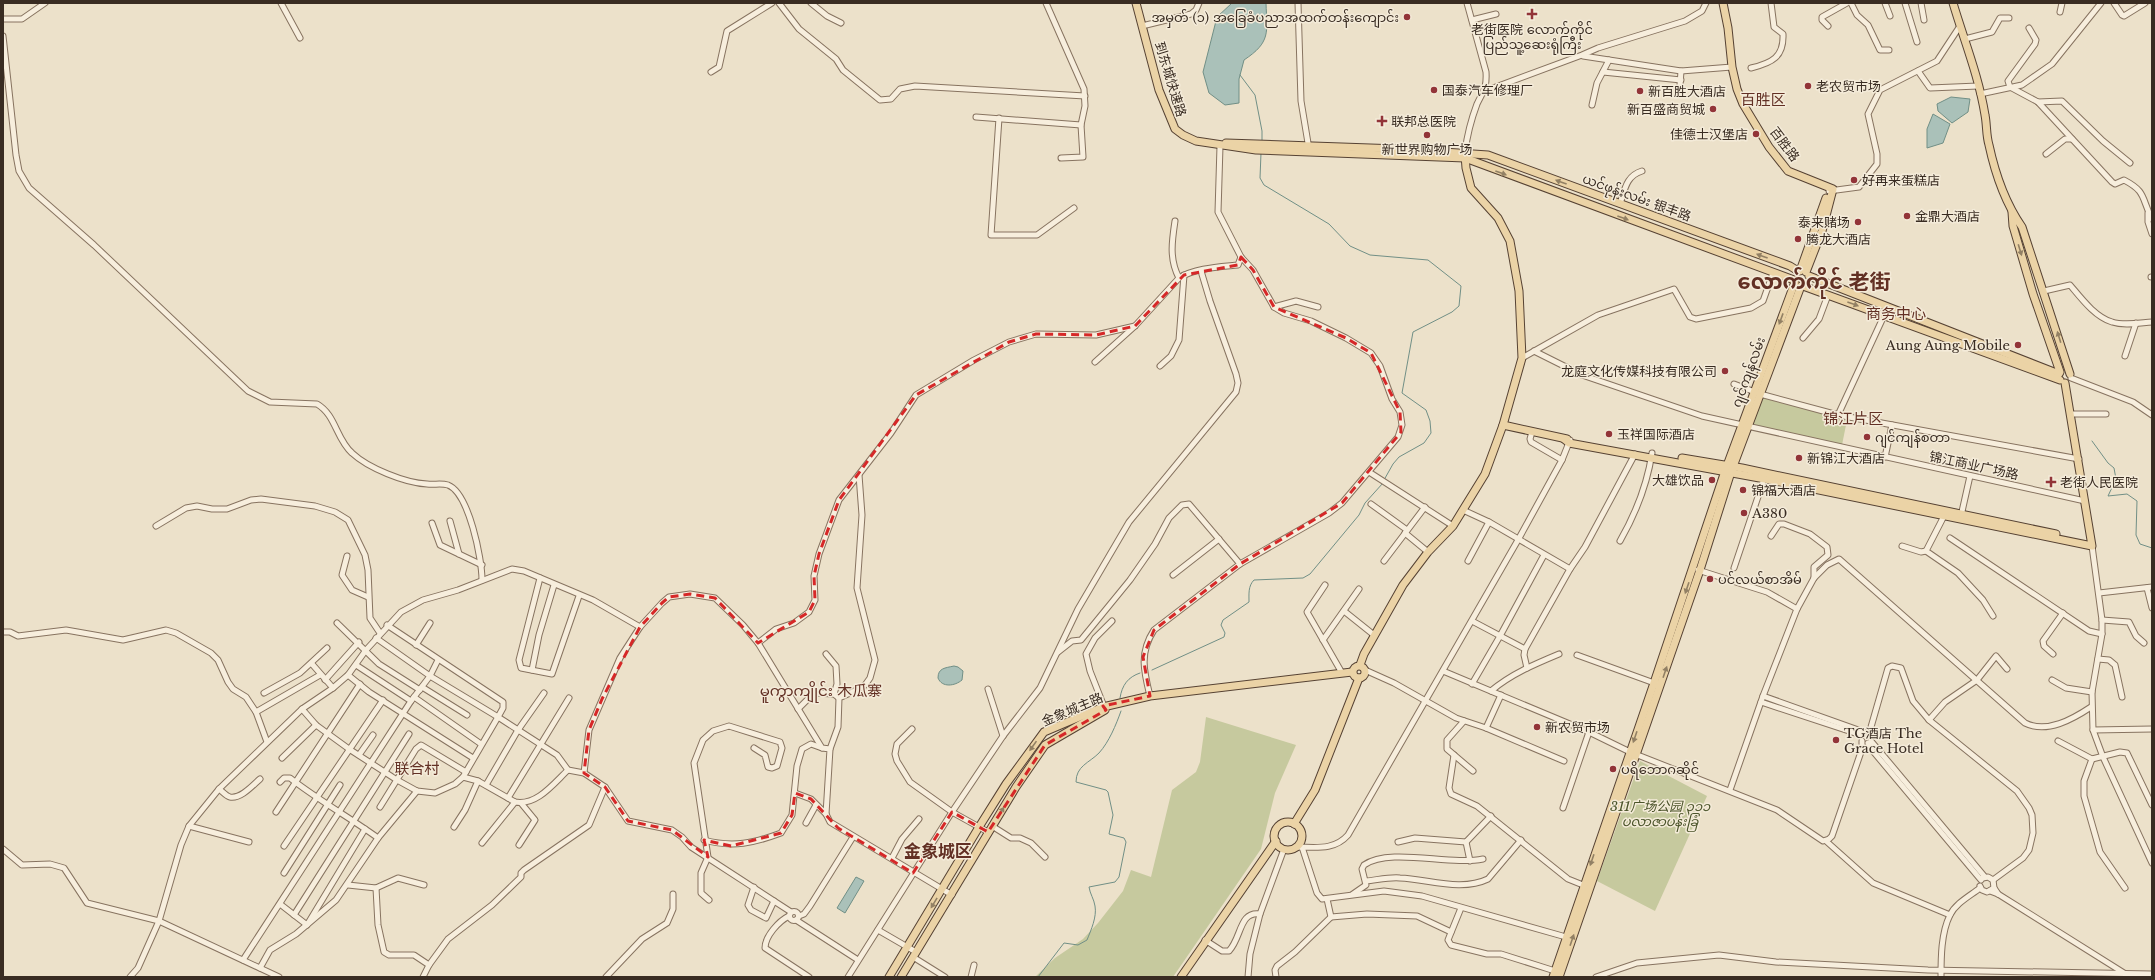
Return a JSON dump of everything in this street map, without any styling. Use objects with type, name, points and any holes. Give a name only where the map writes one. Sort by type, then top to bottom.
[{"type":"main road","name":"到东城快速路","points":[[1136,3],[1159,90],[1171,124],[1183,135],[1204,143],[1220,146],[1256,147]]},
{"type":"main road","name":"百胜路","points":[[1723,3],[1728,28],[1736,89],[1743,104],[1769,147],[1786,169],[1830,189]]},
{"type":"main road","points":[[1568,440],[1765,476],[2092,544],[2072,414],[2044,291],[2022,227],[2012,212],[1989,145],[1986,115],[1965,39],[1952,3]]},
{"type":"main road","name":"到东城快速路","points":[[1204,143],[1256,147]]},
{"type":"main road","points":[[1256,147],[1309,148],[1465,156],[1471,188],[1498,218],[1510,241],[1519,291],[1522,358],[1503,425],[1485,474],[1453,526],[1428,552],[1403,586],[1374,635],[1362,668],[1364,675],[1359,678],[1315,790],[1294,824]]},
{"type":"main road","name":"ယင်ဖုန်းလမ်း 银丰路","points":[[1465,156],[1488,155],[1790,266],[1888,307],[2064,377]]},
{"type":"main road","name":"ယင်ဖုန်းလမ်း 银丰路","points":[[1465,156],[1884,316],[1954,341],[2064,377]]},
{"type":"main road","points":[[1803,272],[1809,281],[1798,284],[1794,275],[1803,272],[1822,231],[1830,189]]},
{"type":"main road","points":[[2012,212],[2013,226],[2031,286],[2064,377]]},
{"type":"main road","name":"ဂျင်ကျန်လမ်း","points":[[1587,886],[1658,684],[1729,469],[1798,284]]},
{"type":"main road","points":[[1954,341],[1957,334]]},
{"type":"main road","points":[[1503,425],[1635,454],[1651,455]]},
{"type":"main road","points":[[1915,507],[1944,516],[1961,517]]},
{"type":"main road","points":[[1359,678],[1354,676],[1352,672],[1354,667],[1362,668]]},
{"type":"main road","name":"金象城主路","points":[[889,977],[979,827],[1015,771],[1044,732],[1115,704],[1150,696],[1352,672]]},
{"type":"main road","name":"金象城主路","points":[[901,977],[952,895],[990,829],[1045,745],[1105,708]]},
{"type":"main road","points":[[1015,771],[1024,775]]},
{"type":"main road","points":[[1287,822],[1294,824],[1300,828],[1302,834],[1299,847],[1284,849],[1276,841],[1275,833],[1279,826],[1287,822]]},
{"type":"main road","points":[[1181,977],[1205,940],[1276,841]]},
{"type":"main road","points":[[1556,975],[1566,937],[1587,886]]},
{"type":"main road","points":[[1556,975],[1587,886]]},
{"type":"street","points":[[3,19],[22,19],[45,3]]},
{"type":"street","points":[[281,3],[300,38]]},
{"type":"street","points":[[711,72],[719,67],[727,31],[772,3]]},
{"type":"street","points":[[779,3],[799,28],[836,59],[843,70],[880,100],[891,99],[900,89],[915,86],[1085,96]]},
{"type":"street","points":[[811,3],[827,16],[841,23]]},
{"type":"street","points":[[1046,3],[1085,96],[1081,125],[1083,157],[1061,158]]},
{"type":"street","points":[[1142,26],[1191,14],[1196,10],[1199,3]]},
{"type":"street","points":[[1298,3],[1301,101],[1309,148]]},
{"type":"street","points":[[1465,156],[1471,122],[1478,103],[1485,91],[1486,72],[1468,3]]},
{"type":"street","points":[[1485,91],[1582,56],[1598,48],[1685,21],[1702,11],[1706,3]]},
{"type":"street","points":[[1751,68],[1761,66],[1777,58],[1781,50],[1783,34],[1774,27],[1771,3]]},
{"type":"street","points":[[1828,26],[1822,20],[1822,17],[1847,3]]},
{"type":"street","points":[[1851,3],[1857,16],[1868,25],[1880,50],[1889,50]]},
{"type":"street","points":[[1886,3],[1890,16]]},
{"type":"street","points":[[1905,3],[1917,42]]},
{"type":"street","points":[[1921,3],[1924,20]]},
{"type":"street","points":[[2060,12],[2062,3]]},
{"type":"street","points":[[1918,71],[1930,88],[1979,90],[2022,85],[2052,64],[2101,3]]},
{"type":"street","points":[[2114,3],[2122,16],[2124,16],[2145,3]]},
{"type":"street","points":[[1472,20],[1496,14]]},
{"type":"street","points":[[1965,39],[1992,32],[2000,18],[2009,18]]},
{"type":"street","points":[[1830,189],[1859,187],[1877,164],[1868,114],[1880,90],[1937,61],[1960,26]]},
{"type":"street","points":[[2028,28],[2036,40],[2035,44],[2008,81],[2010,87],[2038,102],[2114,184],[2124,180],[2139,189],[2144,196],[2148,212],[2148,222],[2152,234]]},
{"type":"street","points":[[3,36],[16,155],[19,171],[29,188],[94,245],[248,391],[270,402],[317,404],[332,419],[351,453],[357,457],[389,474],[428,484],[448,485],[456,490],[466,509],[476,536],[482,565],[482,580]]},
{"type":"street","points":[[1582,56],[1681,71],[1732,67]]},
{"type":"street","points":[[1592,105],[1597,83],[1609,60]]},
{"type":"street","points":[[1603,72],[1680,82],[1681,71]]},
{"type":"street","points":[[2038,102],[2062,101],[2103,141],[2130,163]]},
{"type":"street","points":[[976,118],[999,118],[1081,125]]},
{"type":"street","points":[[999,118],[991,234],[1037,235],[1074,208]]},
{"type":"street","points":[[2046,154],[2065,139],[2072,139]]},
{"type":"street","points":[[1150,696],[1143,667],[1143,657],[1148,639],[1154,630],[1240,564],[1329,513],[1342,503],[1398,437],[1402,425],[1400,412],[1392,399],[1376,359],[1366,349],[1346,338],[1311,321],[1284,313],[1274,306],[1253,270],[1241,257],[1218,212],[1220,146]]},
{"type":"street","points":[[1620,204],[1629,179],[1633,174],[1642,171]]},
{"type":"street","points":[[2148,212],[2152,219]]},
{"type":"street","points":[[1175,221],[1171,248],[1173,268],[1179,278]]},
{"type":"street","points":[[1095,362],[1135,326],[1179,278],[1184,275],[1201,271],[1238,265],[1241,257]]},
{"type":"street","points":[[848,977],[952,812],[1003,736],[1040,688],[1082,602],[1129,522],[1175,468],[1209,423],[1231,400],[1236,392],[1238,383],[1236,374],[1201,271]]},
{"type":"street","points":[[1522,358],[1598,316],[1674,289],[1690,317],[1696,320],[1751,308],[1763,301],[1773,273]]},
{"type":"street","points":[[1160,366],[1171,356],[1179,340],[1184,275]]},
{"type":"street","points":[[2044,291],[2070,285],[2087,305],[2106,319],[2123,324],[2152,322]]},
{"type":"street","points":[[1803,338],[1819,319],[1828,295]]},
{"type":"street","points":[[1274,306],[1296,301],[1318,307]]},
{"type":"street","points":[[1838,415],[1888,307]]},
{"type":"street","points":[[2126,356],[2136,323]]},
{"type":"street","points":[[758,643],[776,630],[794,623],[809,612],[815,600],[814,576],[828,527],[839,500],[891,433],[916,395],[974,360],[1009,342],[1036,334],[1096,335],[1135,326]]},
{"type":"street","name":"锦江商业广场路","points":[[1534,351],[1582,375],[1702,416],[1744,427],[2085,501]]},
{"type":"street","points":[[2064,377],[2133,402],[2152,415]]},
{"type":"street","points":[[1734,384],[1757,393],[1838,415],[2079,459]]},
{"type":"street","points":[[2072,414],[2106,414]]},
{"type":"street","points":[[1885,457],[1892,424]]},
{"type":"street","points":[[1532,432],[1530,439],[1531,442],[1562,460]]},
{"type":"street","points":[[1566,937],[1422,896],[1400,892],[1384,891],[1322,899],[1317,893],[1299,847],[1330,847],[1342,841],[1348,835],[1518,540],[1562,460],[1568,440]]},
{"type":"street","points":[[1527,668],[1524,655],[1525,650],[1570,569],[1585,547],[1635,454]]},
{"type":"street","points":[[1620,541],[1633,517],[1643,493],[1651,455]]},
{"type":"street","points":[[1369,472],[1453,526]]},
{"type":"street","points":[[798,709],[814,693],[836,696],[859,690],[870,678],[875,660],[857,588],[862,515],[859,475]]},
{"type":"street","points":[[1734,568],[1765,476]]},
{"type":"street","points":[[1961,517],[1970,476]]},
{"type":"street","points":[[156,526],[192,507],[227,509],[251,500],[261,499],[315,506],[335,512],[348,520],[364,555],[368,570],[370,618],[380,633]]},
{"type":"street","points":[[1056,654],[1072,640],[1081,640],[1116,598],[1155,544],[1169,518],[1182,505],[1189,504],[1240,564]]},
{"type":"street","points":[[1371,504],[1428,552]]},
{"type":"street","points":[[1384,561],[1425,507]]},
{"type":"street","points":[[1463,510],[1489,522],[1570,569]]},
{"type":"street","points":[[1926,551],[1944,516]]},
{"type":"street","points":[[450,521],[459,554]]},
{"type":"street","points":[[1468,561],[1489,522]]},
{"type":"street","points":[[432,523],[440,545],[482,565]]},
{"type":"street","points":[[1771,536],[1779,524],[1784,524],[1810,534],[1827,548],[1828,555],[1814,567],[1814,578]]},
{"type":"street","points":[[1950,538],[2089,631],[2102,634]]},
{"type":"street","points":[[1173,575],[1219,539]]},
{"type":"street","points":[[2092,544],[2102,620],[2102,634],[2092,692],[2091,707],[2093,730],[2103,757],[2152,863]]},
{"type":"street","points":[[1902,546],[1921,552],[1926,551],[1958,573],[1983,600],[1993,616]]},
{"type":"street","points":[[1472,684],[1544,555]]},
{"type":"street","points":[[347,556],[342,575],[352,590],[368,597]]},
{"type":"street","points":[[1730,790],[1763,696],[1797,609],[1814,578],[1827,565],[1840,560],[2025,723],[2031,726],[2055,725],[2079,716],[2091,707]]},
{"type":"street","points":[[130,977],[138,968],[159,921],[181,845],[189,826],[219,789],[267,742],[302,709],[333,688],[348,675],[380,633],[401,612],[424,600],[458,590],[512,569],[524,571],[579,596],[593,600],[640,627]]},
{"type":"street","points":[[1696,569],[1767,592],[1797,609]]},
{"type":"street","points":[[540,578],[519,660],[521,668],[552,674],[579,596]]},
{"type":"street","points":[[532,670],[539,635],[554,584]]},
{"type":"street","points":[[1325,585],[1307,612],[1342,673]]},
{"type":"street","points":[[2099,593],[2150,588],[2152,608]]},
{"type":"street","points":[[1323,640],[1359,589]]},
{"type":"street","points":[[584,774],[589,730],[620,658],[640,627],[662,603],[669,598],[702,595],[715,598],[743,625],[758,643],[822,748]]},
{"type":"street","points":[[1344,611],[1374,635]]},
{"type":"street","points":[[2054,654],[2044,646],[2044,640],[2063,613]]},
{"type":"street","points":[[2102,620],[2129,622],[2136,636],[2144,643]]},
{"type":"street","points":[[1105,708],[1086,654],[1095,638],[1112,621]]},
{"type":"street","points":[[1472,622],[1525,650]]},
{"type":"street","points":[[337,623],[359,642],[379,664],[467,715]]},
{"type":"street","points":[[416,645],[430,623]]},
{"type":"street","points":[[302,709],[316,725],[349,749],[417,791],[436,793],[455,784],[465,775],[473,758],[503,708],[503,702],[387,626]]},
{"type":"street","points":[[3,632],[10,632],[18,636],[34,632],[66,630],[123,640],[166,630],[176,633],[211,653],[218,660],[228,682],[233,689],[246,697],[256,712],[267,742]]},
{"type":"street","points":[[376,638],[430,676],[557,755],[568,770],[584,774],[605,787],[628,821],[672,830],[682,837],[691,847],[774,901],[790,914],[792,920],[804,914],[810,906],[853,837]]},
{"type":"street","points":[[325,680],[359,642]]},
{"type":"street","points":[[264,693],[300,673],[312,664],[327,648]]},
{"type":"street","points":[[826,654],[836,666],[838,727],[830,749],[826,814]]},
{"type":"street","points":[[1492,691],[1500,683],[1527,668],[1559,654]]},
{"type":"street","points":[[1578,655],[1658,684]]},
{"type":"street","points":[[1929,720],[1945,702],[1977,680],[1996,656],[2007,668]]},
{"type":"street","points":[[2098,658],[2109,660],[2115,665],[2122,697]]},
{"type":"street","points":[[243,960],[413,699],[430,676],[438,660]]},
{"type":"street","points":[[312,664],[320,675],[333,688]]},
{"type":"street","points":[[356,665],[413,699],[481,744]]},
{"type":"street","points":[[1892,666],[1901,668],[1913,701],[1929,720],[2017,791],[2030,808],[2033,833],[2029,850],[2023,858],[1993,880],[1983,878],[1891,769],[1872,750],[1867,742],[1867,732],[1888,668],[1892,666]]},
{"type":"street","points":[[1362,668],[1394,683],[1426,702],[1464,721],[1486,728],[1564,761]]},
{"type":"street","points":[[1443,670],[1472,684],[1590,732],[1634,753],[1778,810],[1821,840],[1826,841],[1873,883],[1950,915]]},
{"type":"street","points":[[256,712],[320,675]]},
{"type":"street","points":[[348,675],[382,700],[473,758]]},
{"type":"street","points":[[2052,680],[2066,688],[2092,692]]},
{"type":"street","points":[[276,812],[297,783],[360,684]]},
{"type":"street","points":[[988,689],[1003,736]]},
{"type":"street","points":[[486,785],[518,730],[544,693]]},
{"type":"street","points":[[1486,728],[1501,695]]},
{"type":"street","points":[[1763,696],[1867,732]]},
{"type":"street","points":[[508,798],[569,698]]},
{"type":"street","points":[[284,846],[317,799],[382,700]]},
{"type":"street","points":[[1761,702],[1867,732]]},
{"type":"street","points":[[1464,721],[1446,740],[1448,750],[1473,771]]},
{"type":"street","points":[[282,758],[316,725]]},
{"type":"street","points":[[708,900],[702,893],[701,873],[708,857],[704,840],[694,763],[703,740],[713,731],[729,726],[780,742],[782,748],[777,766],[772,768],[768,767],[765,755],[754,748]]},
{"type":"street","points":[[912,729],[898,744],[895,758],[910,782],[931,799],[979,827],[990,829],[1011,838],[1020,838],[1031,843],[1045,858]]},
{"type":"street","points":[[2093,730],[2152,729]]},
{"type":"street","points":[[1564,808],[1590,732]]},
{"type":"street","points":[[1826,841],[1832,836],[1862,749],[1867,742],[1867,732]]},
{"type":"street","points":[[294,915],[409,734]]},
{"type":"street","points":[[359,755],[373,735]]},
{"type":"street","points":[[2058,741],[2092,759],[2120,752],[2126,753],[2152,805]]},
{"type":"street","points":[[704,840],[731,846],[758,842],[781,834],[792,815],[797,766],[802,749],[811,744],[830,749]]},
{"type":"street","points":[[380,807],[416,749],[421,745],[465,775],[518,803],[535,820],[519,845]]},
{"type":"street","points":[[1454,755],[1449,792],[1477,806],[1491,816],[1561,874],[1587,886]]},
{"type":"street","points":[[2092,759],[2084,781],[2084,796],[2100,852],[2125,888]]},
{"type":"street","points":[[482,844],[518,803],[533,800],[542,794],[568,770]]},
{"type":"street","points":[[280,782],[287,778],[297,783],[317,799],[340,811],[378,838]]},
{"type":"street","points":[[219,789],[230,796],[236,796],[248,790],[260,779]]},
{"type":"street","points":[[454,827],[465,810],[478,781]]},
{"type":"street","points":[[284,873],[340,785]]},
{"type":"street","points":[[423,977],[429,965],[448,940],[492,905],[521,877],[522,872],[589,825],[605,787]]},
{"type":"street","points":[[260,968],[270,950],[307,925],[336,900],[348,885],[378,838],[417,791]]},
{"type":"street","points":[[795,794],[811,799],[826,814],[830,822],[853,837],[892,858],[913,873],[952,895]]},
{"type":"street","points":[[806,823],[816,805]]},
{"type":"street","points":[[1466,842],[1491,816]]},
{"type":"street","points":[[892,858],[902,839],[919,819]]},
{"type":"street","points":[[189,826],[249,842]]},
{"type":"street","points":[[307,925],[365,829]]},
{"type":"street","points":[[1398,842],[1416,838],[1466,842]]},
{"type":"street","points":[[1366,882],[1398,878],[1452,884],[1482,882],[1488,879],[1521,840]]},
{"type":"street","points":[[1466,842],[1470,862]]},
{"type":"street","points":[[3,849],[22,865],[50,864],[64,868],[87,903],[159,921],[260,968],[267,975],[279,977]]},
{"type":"street","points":[[1248,977],[1250,954],[1260,914],[1284,849]]},
{"type":"street","points":[[1352,894],[1365,886],[1366,882],[1362,869],[1364,865],[1376,860],[1411,857],[1470,862],[1483,859]]},
{"type":"street","points":[[348,885],[376,888],[398,878],[424,885]]},
{"type":"street","points":[[1941,977],[1944,936],[1950,915],[1959,904],[1980,888],[1983,878]]},
{"type":"street","points":[[1992,890],[1993,880]]},
{"type":"street","points":[[754,887],[748,904],[751,910],[766,918],[774,901]]},
{"type":"street","points":[[376,888],[378,925],[384,952],[389,955],[414,955],[429,965]]},
{"type":"street","points":[[1980,888],[1984,892],[1992,890],[2124,974]]},
{"type":"street","points":[[606,977],[642,939],[667,923],[673,909],[673,894]]},
{"type":"street","points":[[1327,899],[1331,916]]},
{"type":"street","points":[[280,904],[307,925]]},
{"type":"street","points":[[1462,908],[1448,940],[1451,945],[1487,954],[1501,954],[1556,975]]},
{"type":"street","points":[[809,977],[803,975],[765,948],[766,942],[780,920],[790,914],[796,912],[798,918],[858,960]]},
{"type":"street","points":[[1205,940],[1222,951],[1229,951],[1239,935],[1246,918],[1253,913],[1260,914]]},
{"type":"street","points":[[1276,977],[1275,970],[1277,966],[1295,952],[1331,916],[1367,914],[1417,916],[1451,932]]},
{"type":"street","points":[[878,930],[907,948],[945,977]]},
{"type":"street","points":[[1596,977],[1637,963],[1719,955],[1776,962],[1941,971],[2152,974]]},
{"type":"street","points":[[971,977],[974,966]]},
{"type":"highlighted area","points":[[1241,257],[1253,270],[1274,307],[1346,338],[1371,353],[1400,412],[1401,432],[1342,503],[1240,564],[1154,630],[1143,657],[1150,696],[1103,706],[1106,710],[1045,745],[988,832],[952,812],[913,873],[838,828],[811,799],[795,793],[792,815],[781,833],[731,846],[704,840],[708,857],[672,830],[628,821],[605,787],[584,773],[589,730],[602,699],[640,627],[669,597],[690,594],[715,598],[758,643],[809,612],[815,600],[814,576],[819,554],[839,500],[916,395],[1009,342],[1036,334],[1096,335],[1135,326],[1184,275],[1238,265]]},
{"type":"green space","points":[[1763,398],[1847,420],[1842,445],[1752,426]]},
{"type":"green space","points":[[1206,717],[1296,745],[1275,793],[1261,849],[1173,977],[1035,977],[1055,958],[1083,939],[1098,923],[1123,891],[1131,870],[1151,877],[1172,790],[1196,772],[1200,762]]},
{"type":"green space","name":"311广场公园 ၃၁၁ ပလာဇာပန်းခြံ","points":[[1640,761],[1707,796],[1655,911],[1597,881]]},
{"type":"water","points":[[1232,3],[1266,3],[1267,29],[1266,36],[1259,48],[1244,60],[1239,79],[1239,103],[1225,105],[1209,93],[1203,72],[1217,17]]},
{"type":"water","points":[[1951,97],[1970,99],[1968,112],[1952,123],[1938,111],[1937,104]]},
{"type":"water","points":[[1933,114],[1950,124],[1943,143],[1927,148],[1927,129]]},
{"type":"water","points":[[954,666],[963,671],[962,680],[952,685],[942,683],[938,678],[939,672],[948,667]]},
{"type":"water","points":[[856,877],[864,881],[845,913],[837,908]]},
{"type":"waterway","points":[[1240,75],[1255,95],[1262,131],[1262,142]]},
{"type":"waterway","points":[[1261,153],[1260,178],[1264,185],[1329,224],[1350,246],[1370,255],[1428,260],[1461,286],[1459,306],[1452,312],[1413,332],[1402,393],[1426,410],[1430,421],[1431,433],[1424,443],[1399,457],[1393,464],[1384,480]]},
{"type":"waterway","points":[[2092,441],[2108,463],[2114,468],[2116,479],[2108,496],[2127,494],[2137,501],[2136,535],[2140,544],[2152,548]]},
{"type":"waterway","points":[[1152,670],[1224,637],[1225,633],[1221,625],[1223,620],[1249,602],[1250,587],[1254,580],[1303,578],[1310,574],[1359,515],[1365,503],[1383,483]]},
{"type":"waterway","points":[[1120,698],[1122,689],[1126,682],[1140,673]]},
{"type":"waterway","points":[[1038,977],[1064,943],[1078,945],[1087,940],[1095,915],[1094,903],[1089,887],[1115,882],[1119,877],[1126,842],[1124,838],[1109,834],[1113,815],[1108,792],[1106,790],[1076,782],[1078,772],[1081,768],[1099,753],[1106,744],[1121,711]]},
{"type":"place","name":"老街医院 လောက်ကိုင် ပြည်သူ့ဆေးရုံကြီး","points":[[1532,14]]},
{"type":"place","name":"အမှတ် (၁) အခြေခံပညာအထက်တန်းကျောင်း","points":[[1407,17]]},
{"type":"place","name":"老农贸市场","points":[[1808,86]]},
{"type":"place","name":"国泰汽车修理厂","points":[[1434,90]]},
{"type":"place","name":"新百胜大酒店","points":[[1640,91]]},
{"type":"place","name":"新百盛商贸城","points":[[1713,109]]},
{"type":"place","name":"联邦总医院","points":[[1382,121]]},
{"type":"place","name":"佳德士汉堡店","points":[[1756,134]]},
{"type":"place","name":"新世界购物广场","points":[[1427,135]]},
{"type":"place","name":"好再来蛋糕店","points":[[1854,180]]},
{"type":"place","name":"金鼎大酒店","points":[[1907,216]]},
{"type":"place","name":"泰来赌场","points":[[1858,222]]},
{"type":"place","name":"腾龙大酒店","points":[[1798,239]]},
{"type":"place","name":"Aung Aung Mobile","points":[[2018,345]]},
{"type":"place","name":"龙庭文化传媒科技有限公司","points":[[1725,371]]},
{"type":"place","name":"玉祥国际酒店","points":[[1609,434]]},
{"type":"place","name":"ဂျင်ကျန်စတာ","points":[[1867,437]]},
{"type":"place","name":"新锦江大酒店","points":[[1799,458]]},
{"type":"place","name":"大雄饮品","points":[[1712,480]]},
{"type":"place","name":"老街人民医院","points":[[2051,482]]},
{"type":"place","name":"锦福大酒店","points":[[1743,490]]},
{"type":"place","name":"A380","points":[[1744,513]]},
{"type":"place","name":"ပင်လယ်စာအိမ်","points":[[1710,579]]},
{"type":"place","name":"新农贸市场","points":[[1537,727]]},
{"type":"place","name":"TG酒店 The Grace Hotel","points":[[1836,740]]},
{"type":"place","name":"ပရိဘောဂဆိုင်","points":[[1613,769]]},
{"type":"district","name":"百胜区","points":[[1763,100]]},
{"type":"district","name":"လောက်ကိုင် 老街","points":[[1814,282]]},
{"type":"district","name":"商务中心","points":[[1896,314]]},
{"type":"district","name":"锦江片区","points":[[1853,419]]},
{"type":"district","name":"မူကွာကျိုင်း 木瓜寨","points":[[821,691]]},
{"type":"district","name":"联合村","points":[[417,769]]},
{"type":"district","name":"金象城区","points":[[938,851]]}]
